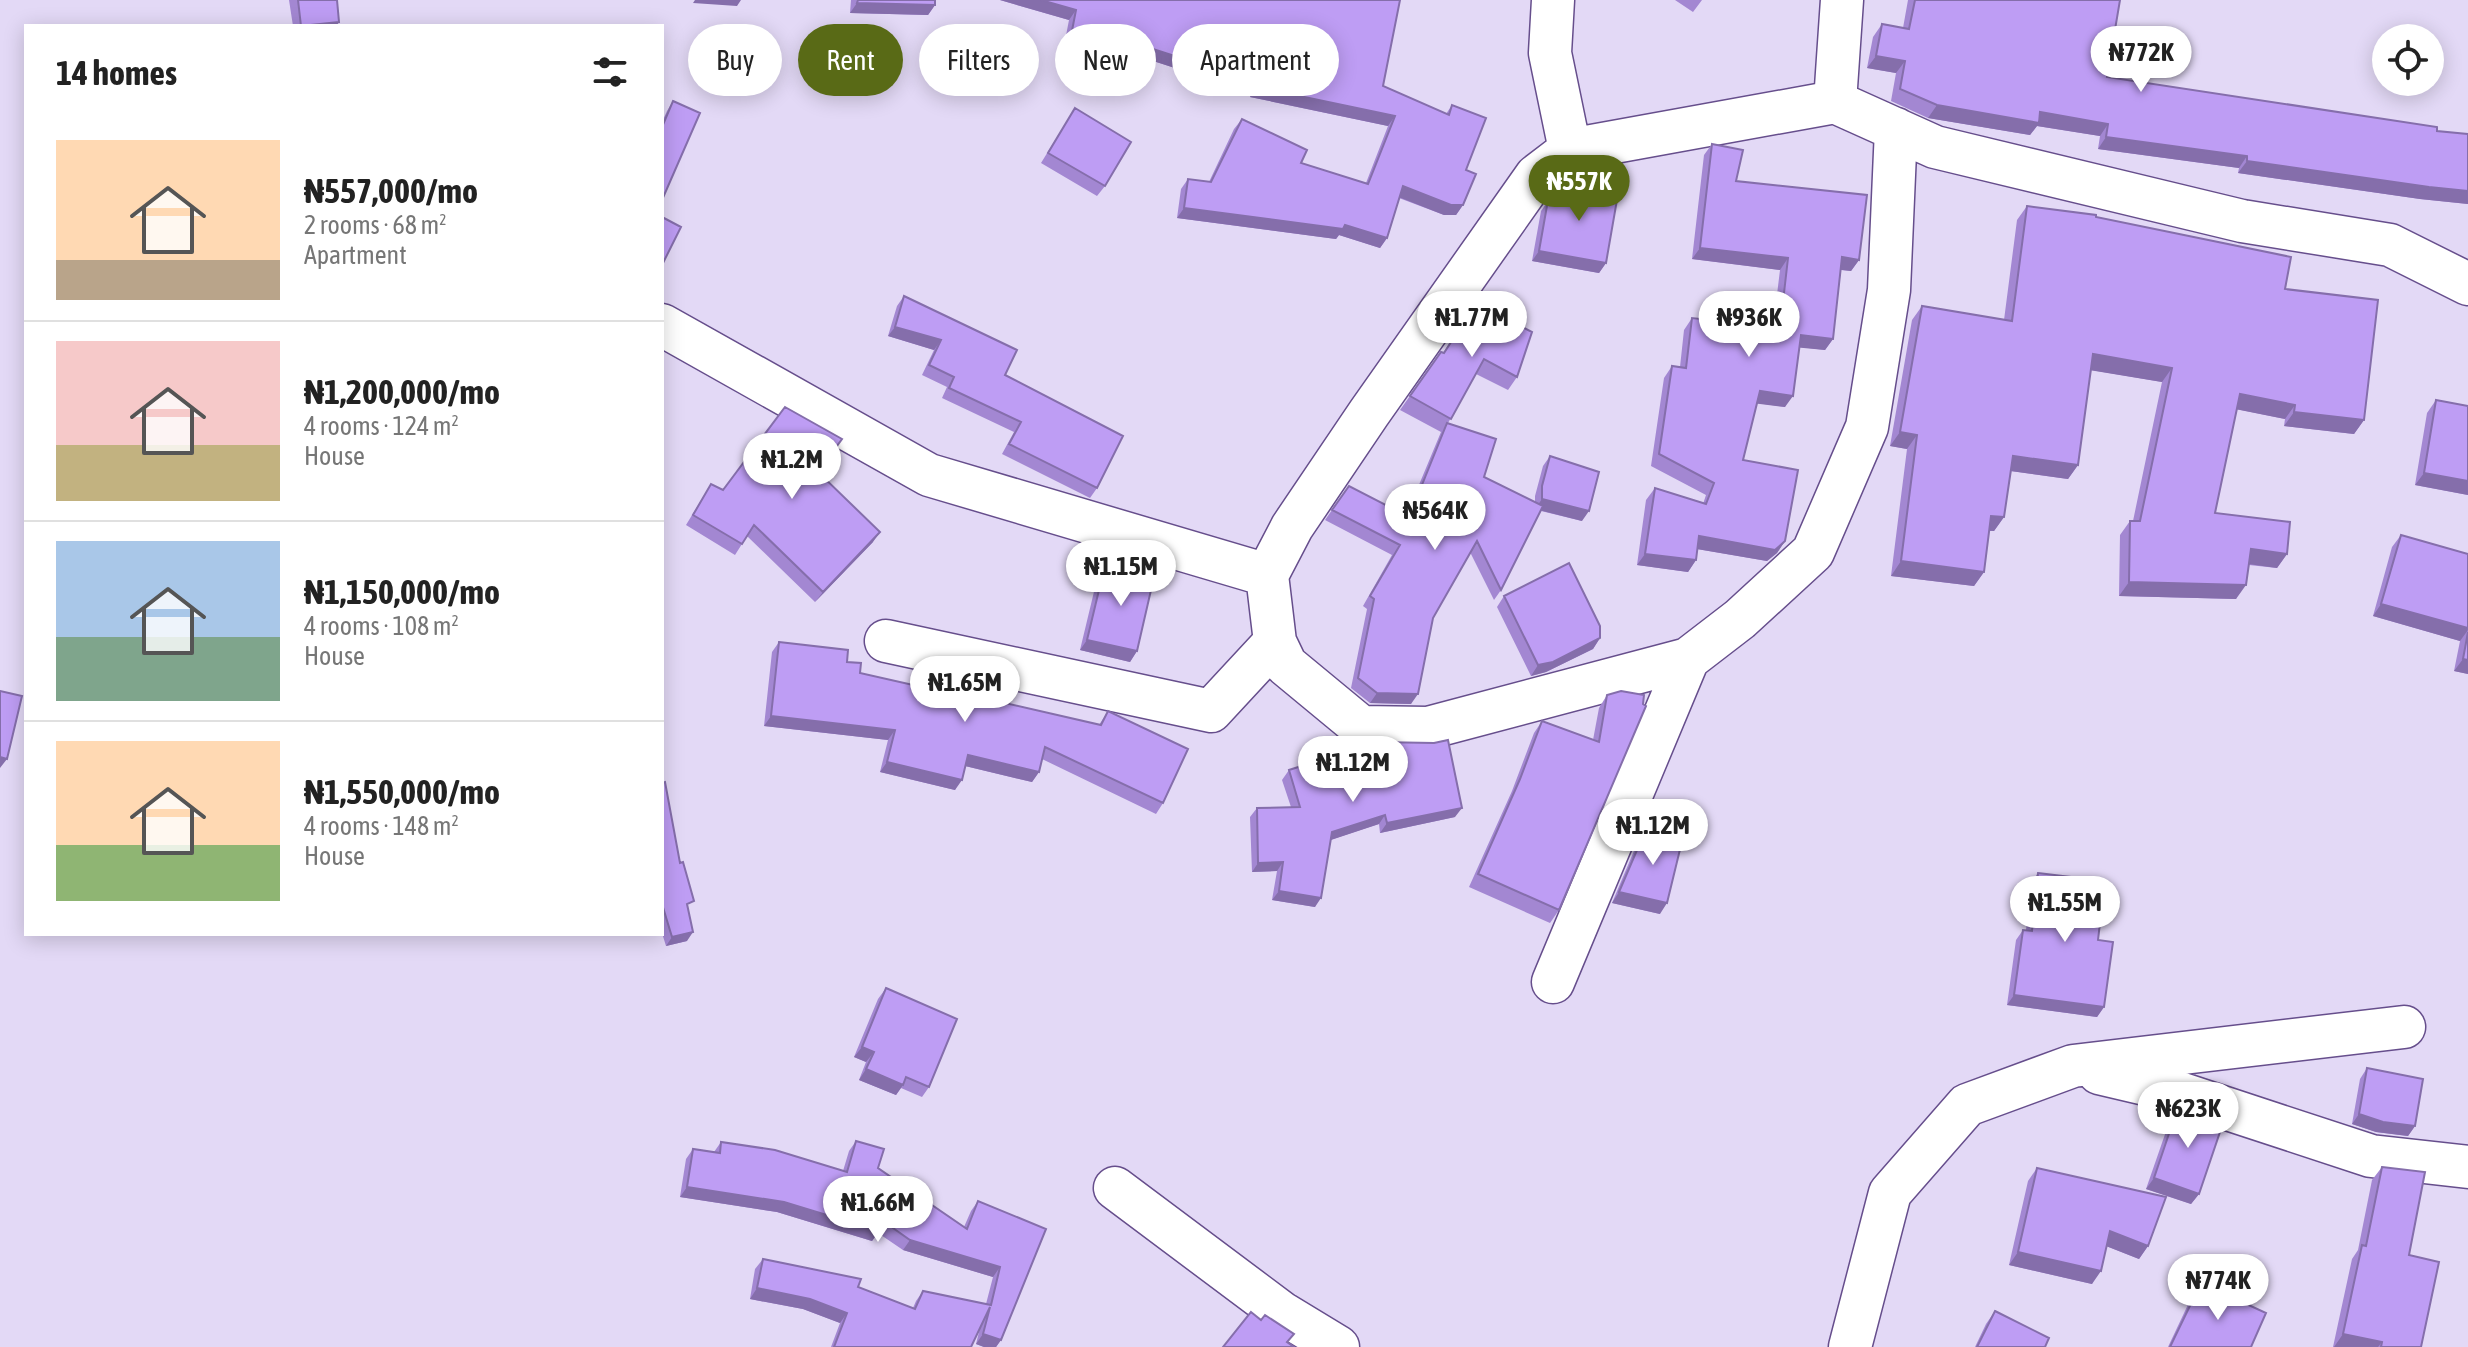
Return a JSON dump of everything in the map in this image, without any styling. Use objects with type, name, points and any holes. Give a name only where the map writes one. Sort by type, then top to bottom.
[{"type":"street","points":[[1553,0],[1550,53],[1570,150]]},
{"type":"street","points":[[1835,102],[1842,0]]},
{"type":"street","points":[[1896,129],[1889,290],[1867,427],[1813,552],[1740,619],[1688,659],[1428,728],[1361,727],[1286,665],[1275,642],[1267,575],[1292,527],[1536,176],[1570,150],[1835,102],[1896,129],[1935,147],[2242,221],[2390,245],[2468,284]]},
{"type":"street","points":[[664,326],[929,475],[1267,575]]},
{"type":"street","points":[[886,641],[1211,711],[1275,642]]},
{"type":"street","points":[[1553,982],[1688,659]]},
{"type":"street","points":[[1850,1347],[1890,1193],[1967,1105],[2073,1066],[2404,1027]]},
{"type":"street","points":[[2073,1066],[2167,1089],[2371,1156],[2468,1167]]},
{"type":"street","points":[[1115,1188],[1282,1313],[1338,1347]]},
{"type":"building","points":[[298,0],[337,0],[339,22],[301,24]]},
{"type":"building","points":[[858,0],[935,0],[935,5],[857,3]]},
{"type":"building","points":[[1041,0],[1400,0],[1383,86],[1449,115],[1452,105],[1486,118],[1466,170],[1476,174],[1463,205],[1451,205],[1403,186],[1387,238],[1345,225],[1343,229],[1184,208],[1188,179],[1211,182],[1242,119],[1307,150],[1301,163],[1368,184],[1395,116],[1300,96],[1339,96],[1339,24],[1172,24],[1172,55],[1156,50],[1156,24],[1073,24],[1076,10]]},
{"type":"building","points":[[1915,0],[2120,0],[2107,77],[2468,134],[2468,191],[2247,161],[2247,156],[2106,137],[2108,124],[2040,112],[2039,123],[1937,105],[1900,89],[1905,61],[1876,56],[1882,24],[1909,29]]},
{"type":"building","points":[[673,101],[700,113],[664,195],[664,122]]},
{"type":"building","points":[[1075,108],[1131,142],[1105,186],[1048,153]]},
{"type":"building","points":[[1712,144],[1743,150],[1736,181],[1867,195],[1859,260],[1842,257],[1833,339],[1801,335],[1793,396],[1760,391],[1743,460],[1798,470],[1785,541],[1775,550],[1699,536],[1696,560],[1645,554],[1655,488],[1706,504],[1714,483],[1659,454],[1672,366],[1686,368],[1692,318],[1780,328],[1788,258],[1700,248]]},
{"type":"building","points":[[1560,184],[1618,194],[1606,263],[1539,251],[1548,200]]},
{"type":"building","points":[[2027,206],[2096,215],[2291,257],[2285,289],[2378,300],[2364,420],[2294,412],[2295,405],[2240,394],[2215,513],[2290,522],[2287,554],[2251,549],[2246,585],[2129,582],[2130,521],[2140,521],[2172,368],[2093,354],[2078,465],[2013,456],[2004,517],[1991,516],[1984,572],[1901,561],[1917,435],[1900,432],[1922,306],[2012,321]]},
{"type":"building","points":[[664,218],[681,227],[664,261]]},
{"type":"building","points":[[904,296],[1017,350],[1005,375],[1123,436],[1097,488],[1009,444],[1021,422],[949,388],[954,377],[929,365],[941,340],[895,327]]},
{"type":"building","points":[[1476,303],[1532,332],[1517,377],[1484,359],[1451,419],[1410,396],[1441,352],[1444,353]]},
{"type":"building","points":[[2436,400],[2468,406],[2468,481],[2424,473]]},
{"type":"building","points":[[785,407],[842,439],[818,472],[880,532],[823,592],[754,525],[742,544],[693,515],[711,484],[723,490]]},
{"type":"building","points":[[1447,423],[1496,439],[1484,477],[1543,506],[1501,590],[1477,541],[1433,618],[1418,694],[1377,693],[1358,678],[1374,599],[1370,596],[1400,545],[1332,510],[1349,486],[1409,517]]},
{"type":"building","points":[[1550,456],[1599,472],[1589,511],[1542,499]]},
{"type":"building","points":[[2401,535],[2468,554],[2468,628],[2381,604]]},
{"type":"building","points":[[1569,563],[1600,626],[1600,638],[1553,662],[1538,665],[1504,596]]},
{"type":"building","points":[[1105,565],[1154,577],[1137,651],[1087,640]]},
{"type":"building","points":[[2468,632],[2468,660],[2463,659]]},
{"type":"building","points":[[779,642],[848,650],[847,662],[861,663],[860,673],[966,697],[966,694],[1101,725],[1108,711],[1188,749],[1163,803],[1045,747],[1039,772],[968,755],[962,780],[887,762],[895,730],[771,716]]},
{"type":"building","points":[[0,691],[22,696],[7,759],[0,757]]},
{"type":"building","points":[[1621,691],[1644,695],[1643,704],[1646,706],[1559,910],[1478,874],[1542,721],[1599,742],[1607,695]]},
{"type":"building","points":[[1448,740],[1462,808],[1387,823],[1385,815],[1332,832],[1321,898],[1279,891],[1283,862],[1258,863],[1257,808],[1300,807],[1289,770],[1377,742],[1434,743]]},
{"type":"building","points":[[664,782],[680,863],[683,862],[694,901],[687,904],[693,932],[672,937],[664,911]]},
{"type":"building","points":[[1646,829],[1683,837],[1667,903],[1619,892]]},
{"type":"building","points":[[2038,873],[2105,881],[2098,940],[2113,942],[2104,1007],[2014,995],[2023,930],[2032,931]]},
{"type":"building","points":[[886,988],[957,1019],[929,1087],[906,1077],[903,1085],[866,1069],[874,1052],[862,1047]]},
{"type":"building","points":[[2367,1068],[2423,1079],[2415,1126],[2383,1122],[2359,1114]]},
{"type":"building","points":[[2178,1107],[2223,1123],[2199,1194],[2154,1178]]},
{"type":"building","points":[[856,1141],[884,1149],[878,1168],[967,1229],[978,1201],[1046,1229],[1001,1340],[983,1334],[990,1307],[971,1347],[834,1347],[847,1313],[810,1299],[757,1288],[763,1259],[861,1279],[858,1287],[915,1309],[923,1291],[991,1305],[1000,1267],[910,1240],[883,1221],[879,1231],[784,1202],[687,1187],[693,1149],[720,1153],[721,1142],[775,1150],[847,1172]]},
{"type":"building","points":[[2382,1167],[2425,1172],[2409,1255],[2439,1262],[2421,1347],[2381,1347],[2382,1342],[2343,1334]]},
{"type":"building","points":[[2037,1168],[2166,1197],[2148,1246],[2110,1231],[2101,1271],[2018,1252]]},
{"type":"building","points":[[2201,1283],[2266,1313],[2251,1347],[2170,1347]]},
{"type":"building","points":[[1995,1311],[2049,1338],[2045,1347],[1977,1347]]},
{"type":"building","points":[[1251,1312],[1261,1320],[1265,1315],[1294,1334],[1287,1342],[1294,1347],[1223,1347]]}]
